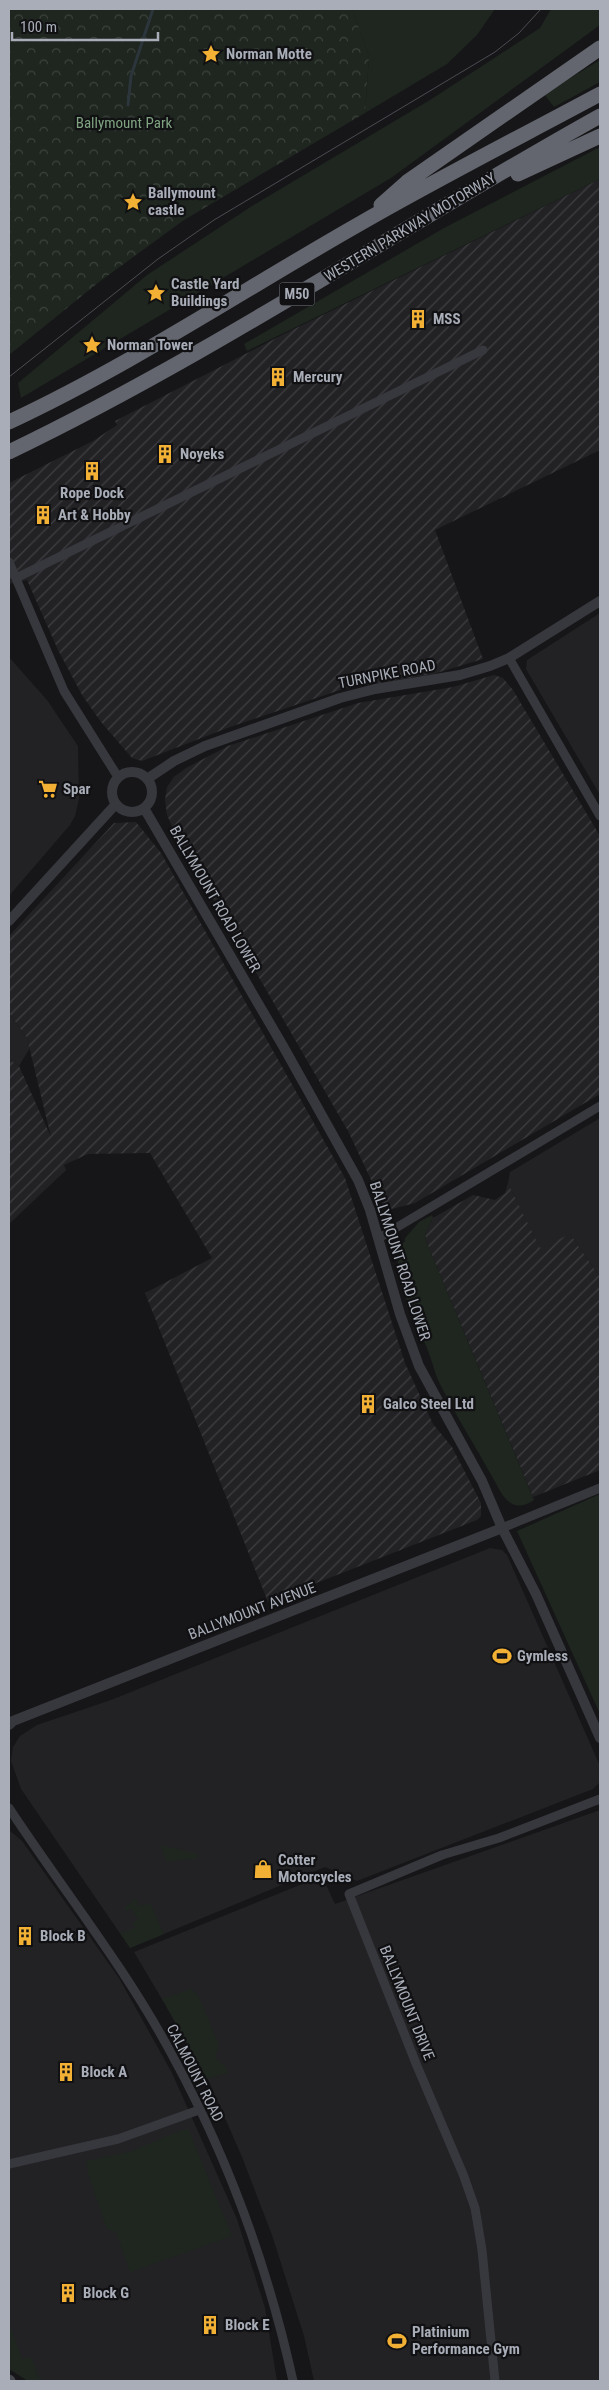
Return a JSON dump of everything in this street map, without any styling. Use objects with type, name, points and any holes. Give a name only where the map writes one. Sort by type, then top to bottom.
[{"type":"highway","points":[[361,222],[407,182],[598,50]]},
{"type":"highway","name":"WESTERN PARKWAY MOTORWAY","points":[[9,422],[114,369],[361,222],[600,94]]},
{"type":"highway","name":"WESTERN PARKWAY MOTORWAY","points":[[9,452],[74,421],[192,356],[600,116]]},
{"type":"highway","points":[[435,212],[600,136]]},
{"type":"street","points":[[16,578],[484,350]]},
{"type":"street","points":[[9,562],[64,691],[118,777]]},
{"type":"street","name":"TURNPIKE ROAD","points":[[148,779],[174,761],[205,746],[266,723],[366,691],[460,675],[509,658],[600,602]]},
{"type":"street","points":[[509,658],[600,816]]},
{"type":"street","points":[[130,771],[137,772],[148,779],[152,791],[151,797],[144,808],[135,812],[128,812],[116,804],[111,791],[118,777],[130,771]]},
{"type":"street","points":[[9,921],[116,804]]},
{"type":"street","name":"BALLYMOUNT ROAD LOWER","points":[[144,808],[340,1145],[358,1180],[379,1238],[400,1314],[419,1366],[482,1481],[502,1528],[536,1594],[600,1738]]},
{"type":"street","points":[[379,1238],[599,1109]]},
{"type":"street","points":[[502,1528],[600,1488]]},
{"type":"street","name":"BALLYMOUNT AVENUE","points":[[10,1722],[502,1528]]},
{"type":"street","name":"BALLYMOUNT DRIVE","points":[[495,2381],[482,2250],[474,2208],[463,2174],[417,2066],[349,1894],[442,1855],[499,1838],[600,1799]]},
{"type":"street","name":"CALMOUNT ROAD","points":[[9,1808],[117,1963],[171,2053],[199,2110],[254,2242],[270,2289],[293,2381]]},
{"type":"street","points":[[9,2164],[118,2139],[199,2110]]},
{"type":"shaded area","points":[[600,179],[600,450],[435,530],[483,659],[433,674],[343,689],[230,727],[142,761],[132,758],[101,722],[82,695],[58,650],[27,580],[9,584],[9,483],[93,441],[117,425],[115,421],[282,335]]},
{"type":"shaded area","points":[[600,613],[600,795],[526,669],[527,660]]},
{"type":"shaded area","points":[[9,657],[47,700],[78,746],[79,799],[75,816],[70,825],[9,896]]},
{"type":"shaded area","points":[[494,675],[503,678],[513,690],[600,836],[600,1094],[415,1203],[388,1210],[382,1203],[348,1131],[174,831],[167,815],[165,800],[167,787],[174,777],[186,768],[228,746],[358,703],[453,687]]},
{"type":"shaded area","points":[[136,822],[161,853],[345,1178],[405,1363],[433,1424],[452,1447],[481,1503],[481,1516],[477,1520],[268,1602],[145,1293],[212,1258],[150,1153],[88,1154],[64,1165],[66,1170],[9,1224],[9,1059],[19,1066],[51,1137],[27,1038],[9,1013],[9,936],[114,823]]},
{"type":"shaded area","points":[[9,1013],[27,1038],[30,1048],[19,1066],[9,1059]]},
{"type":"shaded area","points":[[600,1118],[600,1277],[570,1234],[540,1249],[508,1183],[510,1172]]},
{"type":"shaded area","points":[[508,1183],[540,1248],[570,1234],[600,1277],[600,1470],[533,1497],[426,1241],[425,1233],[433,1218],[473,1195],[495,1200],[505,1193]]},
{"type":"shaded area","points":[[490,1548],[502,1550],[507,1555],[600,1766],[600,1782],[593,1789],[357,1881],[325,1867],[130,1948],[21,1789],[11,1761],[13,1747],[20,1736],[37,1725],[111,1700]]},
{"type":"shaded area","points":[[600,1810],[600,2381],[314,2381],[304,2336],[272,2235],[242,2157],[204,2070],[134,1952],[322,1876],[335,1904]]},
{"type":"shaded area","points":[[9,1830],[22,1841],[119,1978],[172,2073],[237,2219],[265,2308],[277,2381],[30,2381],[9,2364]]},
{"type":"green space","name":"Ballymount Park","points":[[9,9],[352,9],[369,56],[365,113],[184,220],[99,282],[9,355]]},
{"type":"green space","points":[[352,9],[495,9],[477,35],[447,64],[365,113],[369,56]]},
{"type":"green space","points":[[551,9],[600,9],[600,25],[391,178],[21,398],[18,383],[147,275],[252,206],[430,100],[540,28]]},
{"type":"green space","points":[[600,60],[600,82],[554,107],[544,94]]},
{"type":"green space","points":[[600,147],[600,179],[247,351],[244,344],[444,228]]},
{"type":"green space","points":[[432,1215],[433,1218],[425,1233],[426,1241],[534,1500],[524,1505],[515,1505],[503,1496],[454,1411],[438,1380],[429,1352],[404,1293],[398,1262],[399,1250],[405,1238],[419,1222]]},
{"type":"green space","points":[[600,1494],[600,1714],[517,1531]]},
{"type":"green space","points":[[161,1845],[197,1854],[196,1859],[166,1861]]},
{"type":"green space","points":[[136,1898],[139,1906],[150,1903],[164,1934],[130,1948],[120,1933],[135,1928],[132,1923],[138,1920],[132,1909],[125,1912],[125,1907]]},
{"type":"green space","points":[[191,1989],[198,1995],[219,2045],[215,2058],[226,2067],[228,2073],[207,2079],[162,1999]]},
{"type":"green space","points":[[182,2130],[189,2130],[232,2236],[130,2272],[116,2232],[107,2229],[89,2177],[86,2161],[129,2152]]},
{"type":"green space","points":[[9,2322],[22,2359],[32,2357],[38,2377],[45,2381],[28,2381],[9,2369]]},
{"type":"waterway","points":[[128,105],[131,76],[153,9]]},
{"type":"tram line","points":[[9,377],[158,259],[214,220],[495,52],[519,33],[541,9]]},
{"type":"place","name":"Norman Motte","points":[[211,54]]},
{"type":"place","name":"Ballymount castle","points":[[133,202]]},
{"type":"place","name":"Castle Yard Buildings","points":[[156,293]]},
{"type":"place","name":"MSS","points":[[418,319]]},
{"type":"place","name":"Norman Tower","points":[[92,345]]},
{"type":"place","name":"Mercury","points":[[278,377]]},
{"type":"place","name":"Noyeks","points":[[165,454]]},
{"type":"place","name":"Rope Dock","points":[[92,471]]},
{"type":"place","name":"Art & Hobby","points":[[43,515]]},
{"type":"place","name":"Spar","points":[[48,789]]},
{"type":"place","name":"Galco Steel Ltd","points":[[368,1404]]},
{"type":"place","name":"Gymless","points":[[502,1656]]},
{"type":"place","name":"Cotter Motorcycles","points":[[263,1869]]},
{"type":"place","name":"Block B","points":[[25,1936]]},
{"type":"place","name":"Block A","points":[[66,2072]]},
{"type":"place","name":"Block G","points":[[68,2293]]},
{"type":"place","name":"Block E","points":[[210,2325]]},
{"type":"place","name":"Platinium Performance Gym","points":[[397,2341]]}]
